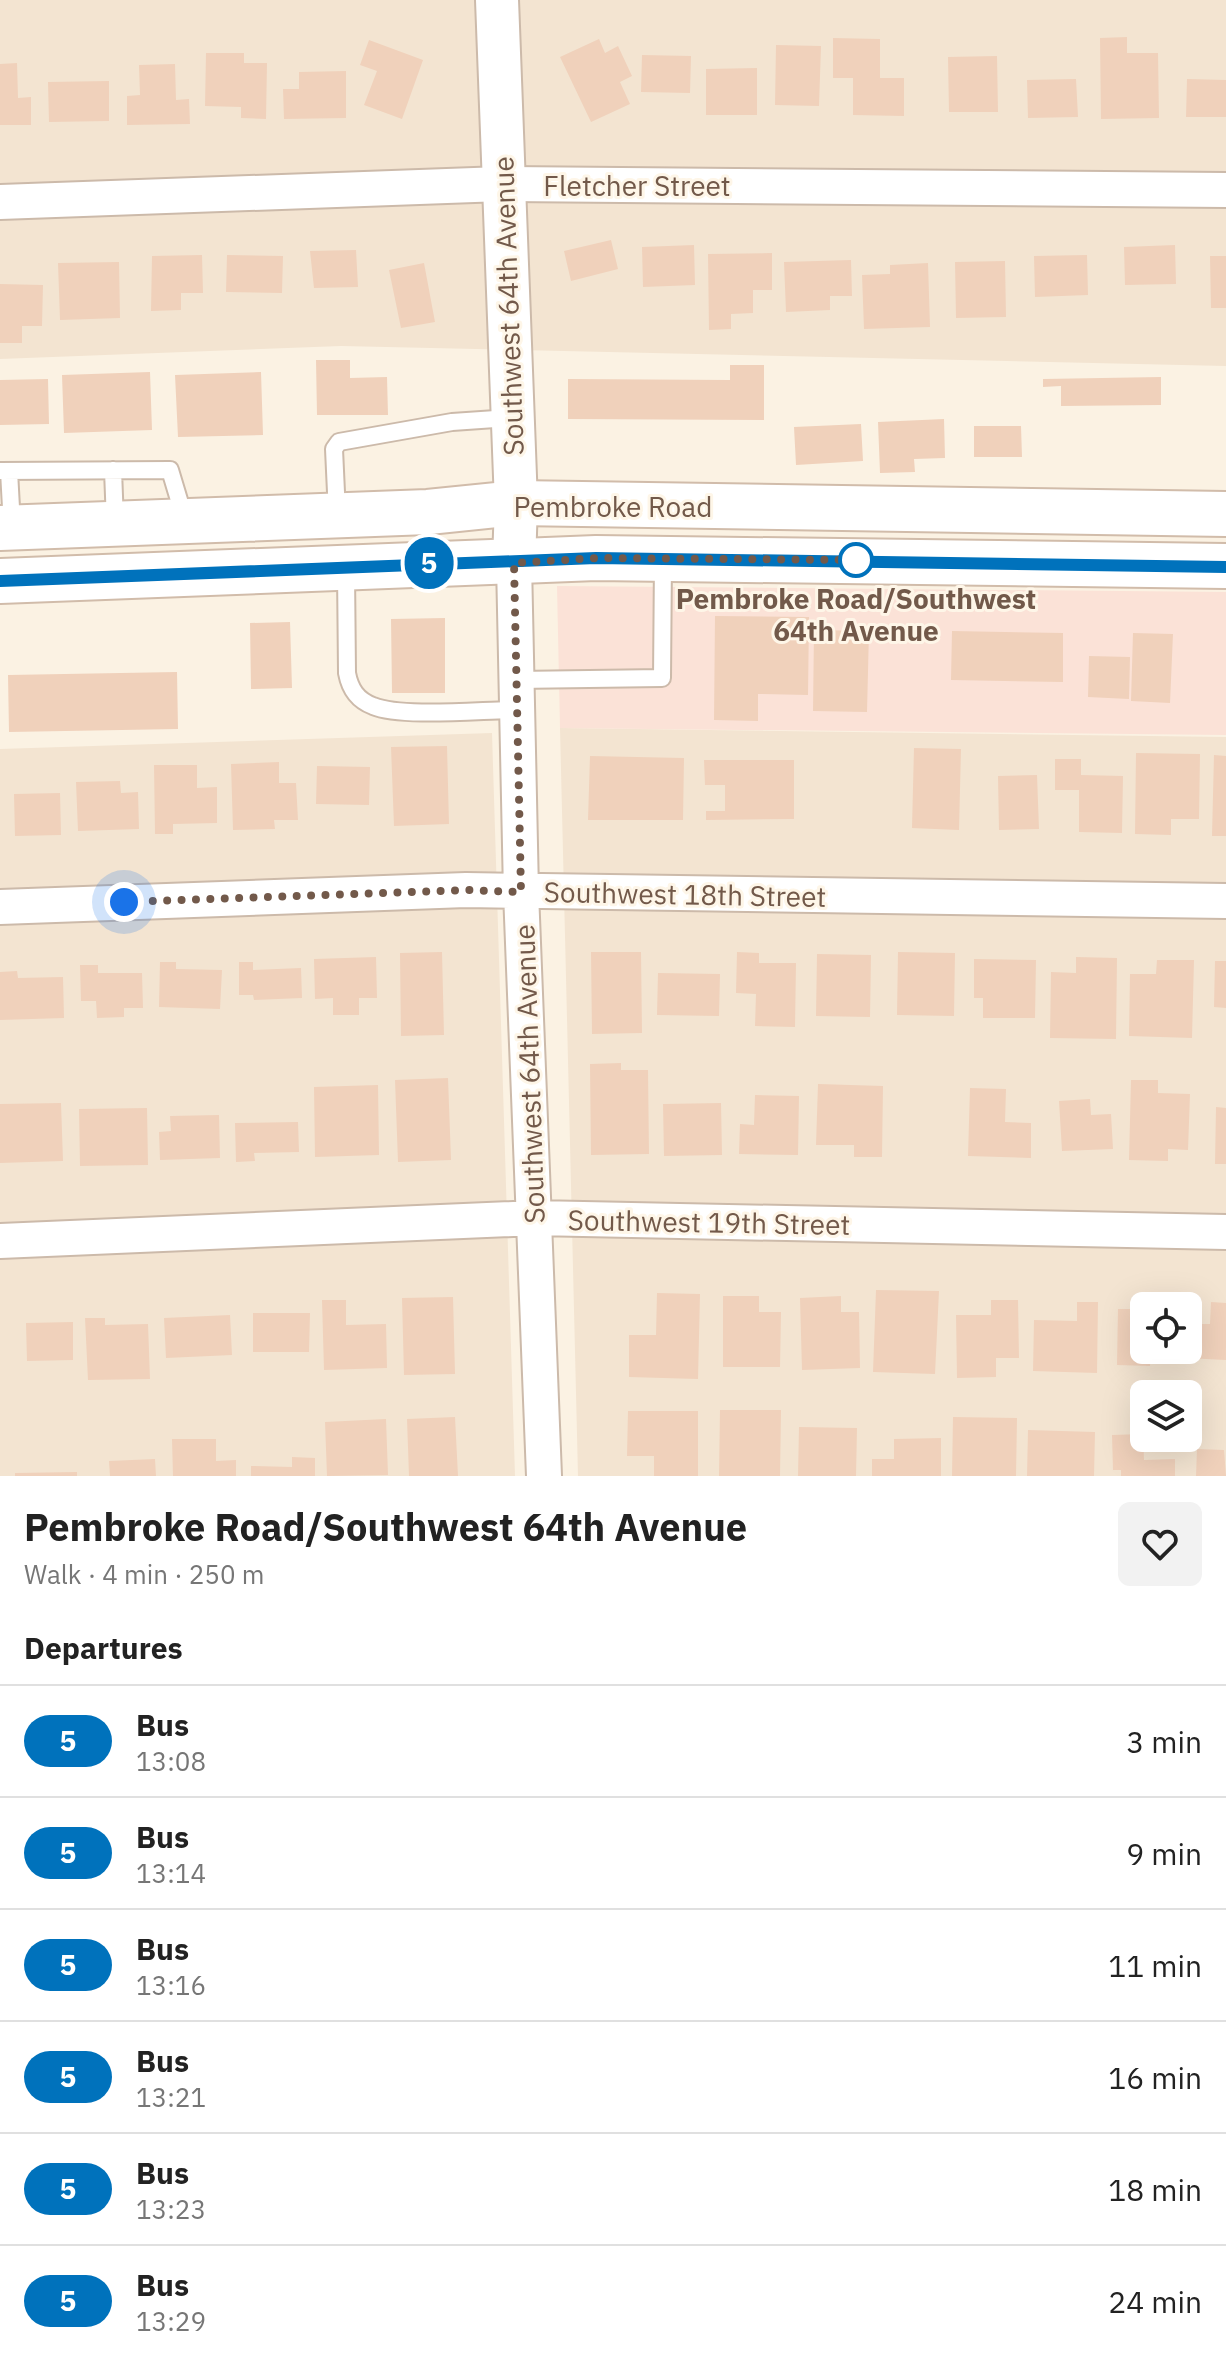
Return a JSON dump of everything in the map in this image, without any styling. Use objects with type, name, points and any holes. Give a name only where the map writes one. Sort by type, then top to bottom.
[{"type":"main road","name":"Pembroke Road","points":[[6,528],[337,515],[516,503],[1226,514]]},
{"type":"main road","points":[[909,560],[982,546],[1226,549]]},
{"type":"main road","name":"Pembroke Road","points":[[0,581],[346,566],[663,558],[1226,566]]},
{"type":"street","name":"Southwest 64th Avenue","points":[[497,0],[516,503],[514,563],[521,892],[544,1476]]},
{"type":"street","name":"Fletcher Street","points":[[0,202],[502,184],[1226,190]]},
{"type":"street","name":"Southwest 18th Street","points":[[0,907],[466,890],[1226,901]]},
{"type":"street","name":"Southwest 19th Street","points":[[0,1241],[535,1218],[1226,1232]]},
{"type":"lane","points":[[337,515],[334,449],[339,442],[452,422],[512,418]]},
{"type":"lane","points":[[113,470],[115,524]]},
{"type":"lane","points":[[6,528],[4,471],[170,470],[186,521]]},
{"type":"lane","points":[[346,566],[347,673],[357,696],[375,707],[391,711],[662,678],[663,558]]},
{"type":"shaded area","points":[[0,0],[1226,0],[1226,366],[341,346],[0,359]]},
{"type":"shaded area","points":[[557,586],[1226,592],[1226,735],[560,728]]},
{"type":"shaded area","points":[[560,728],[1226,737],[1226,1476],[578,1476]]},
{"type":"shaded area","points":[[492,733],[515,1476],[0,1476],[0,749]]},
{"type":"building","points":[[1127,37],[1127,53],[1158,53],[1159,118],[1101,119],[1100,38]]},
{"type":"building","points":[[833,38],[880,39],[880,78],[904,78],[904,116],[853,115],[853,78],[833,78]]},
{"type":"building","points":[[599,39],[605,53],[618,46],[632,76],[620,82],[630,104],[591,122],[560,57]]},
{"type":"building","points":[[369,40],[423,60],[402,119],[364,105],[377,71],[360,65]]},
{"type":"building","points":[[776,45],[821,46],[819,106],[775,105]]},
{"type":"building","points":[[206,53],[244,53],[244,63],[267,63],[266,119],[241,118],[241,107],[205,106]]},
{"type":"building","points":[[642,55],[691,56],[690,93],[641,92]]},
{"type":"building","points":[[997,56],[998,112],[949,112],[948,57]]},
{"type":"building","points":[[17,63],[18,98],[31,97],[31,125],[0,125],[0,64]]},
{"type":"building","points":[[175,64],[176,100],[189,99],[190,124],[127,125],[127,96],[140,95],[139,65]]},
{"type":"building","points":[[757,68],[757,115],[706,115],[706,69]]},
{"type":"building","points":[[346,71],[346,118],[284,119],[283,89],[299,89],[299,72]]},
{"type":"building","points":[[1076,79],[1078,117],[1028,118],[1027,80]]},
{"type":"building","points":[[1187,79],[1226,80],[1226,117],[1186,117]]},
{"type":"building","points":[[109,81],[109,121],[49,122],[48,82]]},
{"type":"building","points":[[611,240],[618,269],[571,281],[564,251]]},
{"type":"building","points":[[694,245],[695,285],[643,287],[642,247]]},
{"type":"building","points":[[1175,245],[1176,284],[1125,285],[1124,247]]},
{"type":"building","points":[[356,250],[358,287],[314,288],[310,251]]},
{"type":"building","points":[[772,253],[772,290],[753,290],[753,313],[731,314],[731,329],[709,330],[708,254]]},
{"type":"building","points":[[202,255],[203,293],[181,293],[181,310],[151,311],[152,256]]},
{"type":"building","points":[[227,255],[283,256],[282,293],[226,292]]},
{"type":"building","points":[[1087,255],[1088,295],[1035,297],[1034,256]]},
{"type":"building","points":[[1210,256],[1226,256],[1226,308],[1211,308]]},
{"type":"building","points":[[851,260],[852,296],[830,296],[830,310],[786,312],[784,262]]},
{"type":"building","points":[[1005,261],[1006,317],[956,318],[955,262]]},
{"type":"building","points":[[119,262],[120,318],[60,320],[58,263]]},
{"type":"building","points":[[424,263],[435,322],[401,328],[389,270]]},
{"type":"building","points":[[928,263],[930,327],[864,329],[862,275],[890,274],[890,265]]},
{"type":"building","points":[[0,284],[43,285],[42,326],[22,326],[22,343],[0,343]]},
{"type":"building","points":[[316,360],[350,360],[350,378],[387,377],[388,415],[317,415]]},
{"type":"building","points":[[730,365],[764,365],[764,420],[568,419],[568,379],[730,380]]},
{"type":"building","points":[[150,372],[152,430],[64,433],[62,375]]},
{"type":"building","points":[[261,372],[263,435],[178,437],[175,375]]},
{"type":"building","points":[[1161,377],[1161,405],[1061,406],[1061,386],[1043,387],[1043,379]]},
{"type":"building","points":[[48,379],[49,424],[0,425],[0,380]]},
{"type":"building","points":[[944,419],[945,458],[914,459],[915,472],[880,473],[878,422]]},
{"type":"building","points":[[861,424],[863,461],[796,465],[794,427]]},
{"type":"building","points":[[974,426],[1021,426],[1022,457],[974,457]]},
{"type":"building","points":[[715,616],[809,617],[808,695],[758,694],[758,721],[714,720]]},
{"type":"building","points":[[445,618],[445,693],[392,693],[391,619]]},
{"type":"building","points":[[290,622],[292,688],[251,689],[250,623]]},
{"type":"building","points":[[814,630],[869,631],[867,712],[813,711]]},
{"type":"building","points":[[952,631],[1063,633],[1063,682],[951,680]]},
{"type":"building","points":[[1133,633],[1173,634],[1170,703],[1131,701]]},
{"type":"building","points":[[1089,656],[1130,657],[1129,699],[1088,697]]},
{"type":"building","points":[[177,672],[178,729],[9,732],[8,675]]},
{"type":"building","points":[[447,746],[449,824],[394,826],[391,747]]},
{"type":"building","points":[[914,748],[961,749],[959,830],[912,828]]},
{"type":"building","points":[[1136,753],[1200,754],[1199,819],[1171,819],[1171,835],[1135,834]]},
{"type":"building","points":[[1214,755],[1226,756],[1226,836],[1212,836]]},
{"type":"building","points":[[590,756],[684,758],[683,820],[588,820]]},
{"type":"building","points":[[1055,759],[1081,759],[1081,775],[1123,776],[1122,833],[1079,832],[1079,790],[1055,790]]},
{"type":"building","points":[[704,760],[794,760],[794,819],[706,820],[706,811],[725,811],[725,785],[705,785]]},
{"type":"building","points":[[279,762],[279,783],[296,783],[298,820],[274,820],[275,829],[233,830],[231,764]]},
{"type":"building","points":[[154,765],[197,765],[197,788],[217,787],[217,823],[173,824],[173,834],[155,834]]},
{"type":"building","points":[[317,766],[370,767],[369,805],[316,804]]},
{"type":"building","points":[[1037,775],[1039,829],[999,830],[998,776]]},
{"type":"building","points":[[120,781],[121,793],[138,792],[139,829],[78,831],[76,782]]},
{"type":"building","points":[[60,793],[61,835],[15,836],[14,794]]},
{"type":"building","points":[[442,952],[444,1035],[401,1036],[400,953]]},
{"type":"building","points":[[591,952],[641,952],[642,1033],[592,1034]]},
{"type":"building","points":[[737,952],[759,953],[759,963],[796,963],[795,1027],[755,1026],[756,994],[736,993]]},
{"type":"building","points":[[898,952],[955,953],[954,1016],[897,1015]]},
{"type":"building","points":[[817,954],[871,955],[870,1017],[816,1016]]},
{"type":"building","points":[[376,957],[377,998],[359,998],[359,1015],[333,1015],[333,998],[315,999],[314,959]]},
{"type":"building","points":[[1076,957],[1117,958],[1116,1039],[1050,1038],[1051,972],[1076,973]]},
{"type":"building","points":[[974,959],[1036,960],[1035,1018],[983,1018],[983,998],[974,998]]},
{"type":"building","points":[[1157,960],[1194,960],[1192,1038],[1129,1036],[1130,974],[1156,974]]},
{"type":"building","points":[[1215,961],[1226,961],[1226,1008],[1214,1007]]},
{"type":"building","points":[[160,962],[176,962],[176,969],[222,970],[220,1009],[159,1007]]},
{"type":"building","points":[[239,962],[253,962],[253,970],[301,968],[302,998],[254,1000],[253,995],[239,995]]},
{"type":"building","points":[[80,965],[98,965],[98,973],[142,973],[143,1008],[124,1008],[124,1017],[97,1018],[96,1001],[81,1001]]},
{"type":"building","points":[[17,971],[18,978],[63,977],[64,1018],[0,1020],[0,972]]},
{"type":"building","points":[[658,973],[720,974],[719,1016],[657,1015]]},
{"type":"building","points":[[621,1063],[621,1070],[648,1070],[649,1154],[591,1155],[590,1064]]},
{"type":"building","points":[[448,1078],[451,1160],[398,1162],[395,1080]]},
{"type":"building","points":[[1131,1080],[1158,1080],[1158,1093],[1190,1094],[1188,1150],[1168,1149],[1168,1161],[1129,1160]]},
{"type":"building","points":[[818,1084],[883,1086],[882,1157],[854,1157],[854,1145],[816,1145]]},
{"type":"building","points":[[378,1085],[379,1155],[315,1157],[314,1087]]},
{"type":"building","points":[[970,1088],[1006,1089],[1005,1122],[1031,1123],[1031,1158],[968,1156]]},
{"type":"building","points":[[755,1095],[799,1096],[798,1155],[739,1154],[740,1124],[754,1125]]},
{"type":"building","points":[[1090,1099],[1091,1115],[1111,1114],[1113,1149],[1062,1151],[1059,1101]]},
{"type":"building","points":[[61,1103],[63,1161],[0,1163],[0,1104]]},
{"type":"building","points":[[721,1103],[722,1155],[664,1156],[663,1104]]},
{"type":"building","points":[[1216,1107],[1226,1108],[1226,1164],[1215,1164]]},
{"type":"building","points":[[147,1108],[148,1165],[80,1166],[79,1109]]},
{"type":"building","points":[[219,1115],[220,1158],[160,1160],[159,1132],[171,1131],[170,1116]]},
{"type":"building","points":[[298,1122],[299,1152],[254,1153],[255,1161],[236,1162],[235,1123]]},
{"type":"building","points":[[876,1290],[939,1291],[935,1374],[873,1372]]},
{"type":"building","points":[[657,1293],[700,1294],[698,1379],[629,1377],[629,1335],[656,1335]]},
{"type":"building","points":[[723,1296],[759,1296],[759,1312],[781,1312],[780,1367],[723,1367]]},
{"type":"building","points":[[841,1296],[841,1312],[859,1312],[860,1368],[802,1370],[800,1298]]},
{"type":"building","points":[[453,1297],[455,1374],[404,1375],[402,1298]]},
{"type":"building","points":[[322,1300],[346,1300],[346,1325],[386,1324],[387,1368],[324,1370]]},
{"type":"building","points":[[991,1300],[1018,1300],[1019,1358],[996,1358],[996,1377],[957,1378],[956,1315],[991,1315]]},
{"type":"building","points":[[1077,1302],[1098,1302],[1097,1373],[1033,1371],[1034,1320],[1077,1321]]},
{"type":"building","points":[[1211,1302],[1226,1303],[1226,1360],[1202,1359],[1202,1324],[1210,1324]]},
{"type":"building","points":[[1118,1309],[1130,1309],[1130,1364],[1150,1366],[1117,1365]]},
{"type":"building","points":[[253,1313],[310,1313],[309,1352],[253,1352]]},
{"type":"building","points":[[230,1315],[232,1355],[166,1358],[164,1318]]},
{"type":"building","points":[[85,1318],[105,1318],[105,1325],[148,1324],[150,1379],[88,1380]]},
{"type":"building","points":[[73,1322],[73,1360],[27,1361],[26,1323]]},
{"type":"building","points":[[720,1410],[781,1410],[780,1476],[719,1476]]},
{"type":"building","points":[[628,1411],[698,1411],[698,1476],[654,1476],[654,1456],[627,1456]]},
{"type":"building","points":[[455,1417],[458,1476],[409,1476],[407,1419]]},
{"type":"building","points":[[953,1417],[1017,1418],[1016,1476],[952,1476]]},
{"type":"building","points":[[386,1419],[388,1475],[327,1476],[325,1422]]},
{"type":"building","points":[[799,1427],[857,1428],[856,1476],[798,1476]]},
{"type":"building","points":[[1028,1430],[1095,1432],[1094,1476],[1027,1476]]},
{"type":"building","points":[[1130,1434],[1130,1452],[1144,1452],[1144,1460],[1175,1459],[1175,1476],[1121,1476],[1121,1470],[1113,1470],[1112,1435]]},
{"type":"building","points":[[941,1438],[941,1476],[872,1476],[872,1459],[894,1459],[894,1439]]},
{"type":"building","points":[[172,1439],[216,1439],[216,1461],[236,1460],[236,1476],[173,1476]]},
{"type":"building","points":[[1202,1449],[1224,1450],[1226,1476],[1196,1476],[1197,1452],[1202,1452]]},
{"type":"building","points":[[292,1457],[315,1458],[315,1476],[251,1476],[251,1466],[292,1467]]},
{"type":"building","points":[[155,1459],[156,1476],[110,1476],[109,1461]]},
{"type":"building","points":[[77,1472],[77,1476],[15,1476],[15,1473]]},
{"type":"bus line","name":"5","points":[[0,581],[596,558],[909,560],[1226,567]]},
{"type":"place","name":"Pembroke Road/Southwest 64th Avenue","points":[[856,560]]},
{"type":"route","points":[[124,902],[466,890],[521,892],[514,563],[596,558],[856,560]]}]
